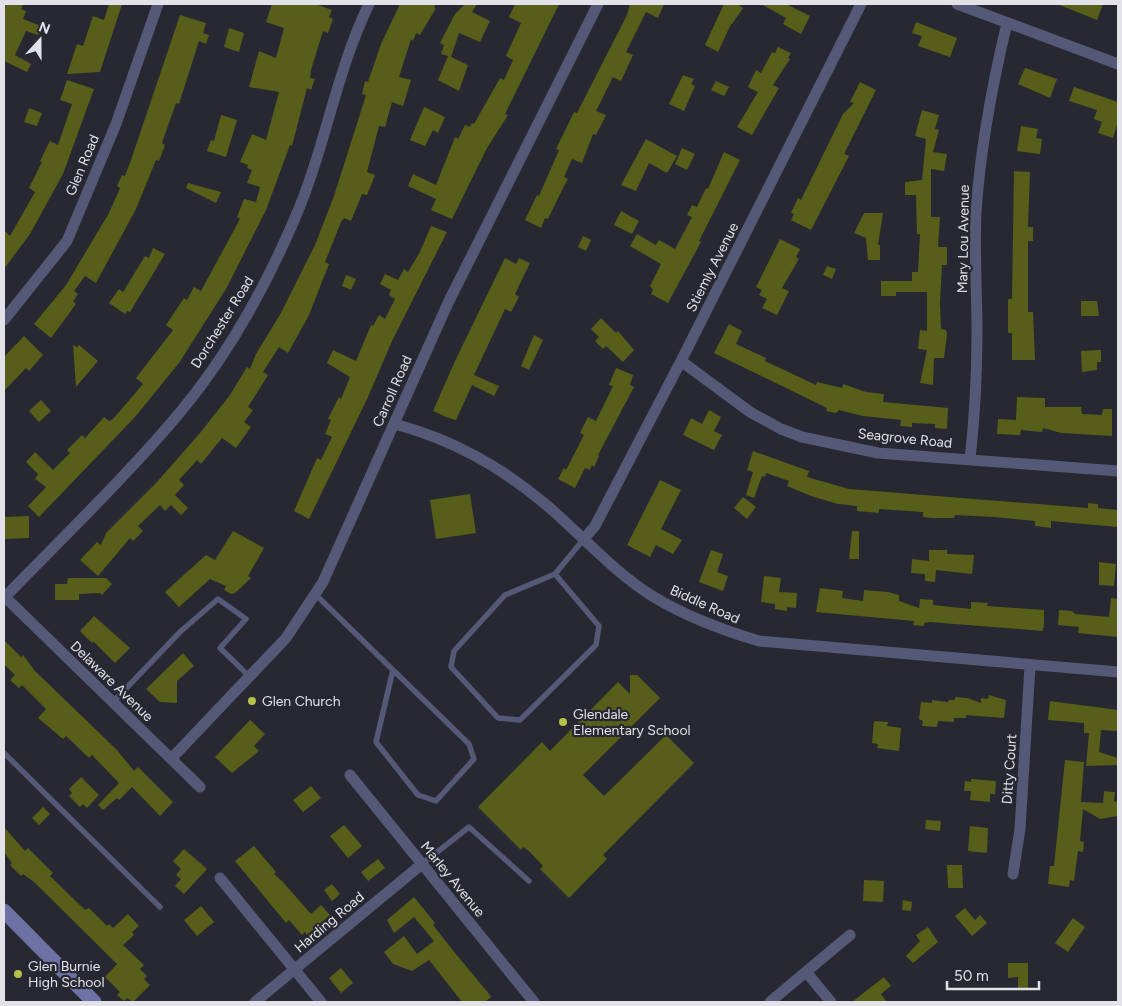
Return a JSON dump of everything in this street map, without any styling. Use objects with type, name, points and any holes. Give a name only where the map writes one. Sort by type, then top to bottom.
[{"type":"main road","points":[[4,911],[94,1002]]},
{"type":"street","name":"Glen Road","points":[[4,320],[67,241],[116,124],[158,4]]},
{"type":"street","name":"Dorchester Road","points":[[4,596],[142,456],[183,409],[257,298],[296,217],[316,162],[348,54],[369,4]]},
{"type":"street","name":"Carroll Road","points":[[171,759],[286,638],[316,595],[395,424],[448,303],[598,4]]},
{"type":"street","name":"Stiemly Avenue","points":[[583,540],[595,526],[681,361],[861,4]]},
{"type":"street","points":[[957,4],[1118,64]]},
{"type":"street","name":"Mary Lou Avenue","points":[[970,459],[974,418],[977,332],[976,215],[982,145],[989,99],[1007,23]]},
{"type":"street","name":"Seagrove Road","points":[[681,361],[750,412],[781,429],[802,437],[878,453],[1118,471]]},
{"type":"street","name":"Biddle Road","points":[[395,424],[454,445],[497,466],[545,504],[583,540],[653,596],[716,628],[759,641],[1030,666],[1118,672]]},
{"type":"street","name":"Delaware Avenue","points":[[4,596],[200,787]]},
{"type":"street","name":"Ditty Court","points":[[1013,874],[1020,829],[1030,666]]},
{"type":"street","name":"Marley Avenue","points":[[350,775],[534,1002]]},
{"type":"street","name":"Harding Road","points":[[255,1002],[295,971],[422,864]]},
{"type":"street","points":[[220,878],[321,1002]]},
{"type":"street","points":[[770,1002],[807,973],[850,935]]},
{"type":"street","points":[[807,973],[831,1002]]},
{"type":"lane","points":[[555,574],[599,626],[596,645],[520,720],[498,718],[451,667],[454,651],[505,594],[555,574],[583,540]]},
{"type":"lane","points":[[316,595],[469,744],[474,759],[436,801],[418,795],[376,742],[393,670]]},
{"type":"lane","points":[[113,702],[181,631],[218,599],[246,619],[220,648],[250,677]]},
{"type":"lane","points":[[4,752],[160,907]]},
{"type":"lane","points":[[422,864],[469,827],[529,882]]},
{"type":"building","points":[[6,4],[23,4],[21,9],[26,11],[23,19],[41,26],[38,35],[26,31],[15,55],[31,64],[27,72],[4,61],[4,11]]},
{"type":"building","points":[[109,4],[122,4],[100,72],[67,74],[77,44],[83,46],[93,16],[104,20]]},
{"type":"building","points":[[272,4],[315,4],[332,10],[329,17],[333,19],[328,33],[323,31],[311,70],[310,78],[315,79],[311,90],[307,88],[292,146],[290,145],[266,210],[226,289],[179,363],[135,417],[39,517],[28,506],[46,487],[35,479],[38,474],[26,462],[35,452],[53,470],[70,453],[67,450],[82,435],[85,438],[104,417],[109,421],[113,419],[143,384],[136,378],[173,330],[166,325],[184,298],[187,300],[194,287],[201,291],[240,219],[237,217],[244,199],[256,202],[260,187],[247,183],[252,170],[247,168],[248,165],[240,162],[252,134],[266,140],[279,92],[249,87],[259,51],[276,58],[284,28],[266,22]]},
{"type":"building","points":[[400,4],[436,4],[434,7],[436,8],[420,35],[416,33],[413,41],[411,39],[399,77],[411,80],[403,106],[392,102],[385,127],[379,126],[367,172],[375,175],[367,195],[362,194],[351,221],[344,218],[341,222],[325,262],[329,264],[309,315],[288,353],[279,347],[263,372],[268,375],[248,407],[253,410],[244,422],[251,427],[236,448],[222,438],[201,464],[197,460],[179,480],[184,485],[175,495],[188,508],[181,515],[171,505],[165,511],[160,505],[138,526],[143,531],[133,541],[130,538],[98,576],[80,560],[97,542],[101,545],[106,533],[157,482],[200,433],[230,395],[247,367],[250,369],[256,354],[281,313],[315,245],[334,196],[366,95],[362,94],[365,81],[368,82],[381,44]]},
{"type":"building","points":[[465,4],[477,4],[472,12],[490,21],[480,42],[459,33],[451,57],[468,65],[459,91],[438,80],[448,56],[441,54],[444,45],[440,43],[455,14]]},
{"type":"building","points":[[515,4],[559,4],[505,114],[508,115],[487,148],[452,219],[431,210],[436,199],[408,186],[413,174],[436,185],[455,137],[458,139],[465,125],[470,127],[472,123],[474,124],[500,78],[504,80],[513,60],[506,56],[521,23],[509,17]]},
{"type":"building","points":[[630,4],[664,4],[658,18],[646,12],[626,52],[633,55],[621,81],[613,77],[596,111],[606,115],[596,135],[593,134],[582,163],[572,159],[564,177],[568,179],[548,219],[545,218],[541,228],[525,220],[537,195],[539,196],[559,150],[556,149],[574,112],[577,113],[627,15]]},
{"type":"building","points":[[724,4],[737,4],[743,8],[731,24],[718,52],[705,45]]},
{"type":"building","points":[[761,4],[786,4],[810,16],[801,34],[783,24],[786,18]]},
{"type":"building","points":[[1057,4],[1103,4],[1097,20]]},
{"type":"building","points":[[180,15],[206,23],[203,33],[209,35],[206,44],[199,41],[179,104],[176,103],[162,143],[165,145],[159,161],[156,160],[136,209],[96,283],[85,276],[74,291],[78,294],[73,301],[76,304],[51,338],[34,324],[66,285],[109,213],[120,188],[117,186],[122,175],[125,176],[131,160]]},
{"type":"building","points":[[916,22],[957,38],[950,57],[918,46],[922,36],[912,33]]},
{"type":"building","points":[[229,28],[244,33],[239,52],[224,47]]},
{"type":"building","points":[[778,47],[791,53],[788,58],[790,59],[773,85],[779,88],[752,135],[737,127],[758,92],[748,87],[756,70],[761,73],[772,52],[775,53]]},
{"type":"building","points":[[1025,68],[1057,79],[1050,98],[1018,84]]},
{"type":"building","points":[[683,75],[694,79],[691,84],[695,86],[684,111],[669,104]]},
{"type":"building","points":[[67,80],[94,89],[63,174],[30,234],[4,269],[4,230],[10,236],[35,192],[29,188],[42,162],[40,161],[50,141],[58,145],[72,104],[60,100]]},
{"type":"building","points":[[716,81],[729,87],[724,96],[711,90]]},
{"type":"building","points":[[860,82],[876,90],[844,154],[849,156],[811,230],[791,220],[794,214],[791,213],[798,198],[801,200],[843,114],[854,103],[850,102]]},
{"type":"building","points":[[1074,87],[1118,102],[1118,122],[1113,138],[1098,133],[1102,122],[1094,119],[1097,110],[1069,101]]},
{"type":"building","points":[[424,107],[445,117],[438,133],[433,130],[425,146],[410,140]]},
{"type":"building","points":[[29,108],[42,113],[37,126],[24,122]]},
{"type":"building","points":[[922,110],[939,115],[935,129],[939,130],[933,152],[947,154],[944,171],[931,169],[931,217],[940,217],[938,247],[947,247],[947,265],[942,265],[940,303],[941,329],[946,330],[947,334],[944,358],[934,358],[933,385],[920,383],[927,350],[918,349],[920,330],[927,331],[927,292],[896,292],[896,296],[881,296],[881,281],[912,281],[912,272],[918,272],[920,234],[917,234],[916,195],[905,195],[905,182],[922,180],[926,139],[915,136]]},
{"type":"building","points":[[221,115],[237,120],[226,157],[207,151],[211,140],[214,141]]},
{"type":"building","points":[[1021,126],[1038,129],[1036,138],[1042,139],[1040,154],[1017,151]]},
{"type":"building","points":[[646,139],[677,156],[667,173],[649,163],[636,191],[621,185]]},
{"type":"building","points":[[682,148],[695,154],[687,170],[675,164]]},
{"type":"building","points":[[724,152],[740,160],[699,241],[701,242],[668,303],[651,294],[653,290],[650,286],[661,264],[630,246],[637,234],[656,245],[659,240],[675,249],[692,217],[687,215],[692,205],[697,207],[706,188],[708,189]]},
{"type":"building","points":[[1014,171],[1030,172],[1028,227],[1033,227],[1033,241],[1028,241],[1028,312],[1033,312],[1035,360],[1012,360],[1012,333],[1008,333],[1008,299],[1012,299]]},
{"type":"building","points":[[188,183],[221,192],[216,203],[186,188]]},
{"type":"building","points":[[621,211],[639,221],[632,234],[614,225]]},
{"type":"building","points":[[864,213],[883,213],[878,245],[880,245],[880,260],[868,260],[866,238],[854,233]]},
{"type":"building","points":[[431,226],[447,232],[392,341],[368,397],[309,519],[294,511],[317,458],[321,460],[332,437],[325,434],[331,420],[328,419],[339,397],[341,399],[350,377],[327,363],[333,350],[356,361],[371,325],[373,326],[379,315],[385,319],[395,299],[389,295],[391,290],[380,284],[385,274],[398,280],[404,269],[408,272],[420,252]]},
{"type":"building","points":[[583,236],[591,240],[586,251],[578,247]]},
{"type":"building","points":[[780,239],[800,249],[796,257],[799,259],[782,288],[789,291],[777,315],[762,308],[767,299],[759,295],[762,290],[756,287]]},
{"type":"building","points":[[153,248],[165,254],[130,312],[127,311],[125,314],[109,303],[119,289],[123,292],[145,256],[149,258]]},
{"type":"building","points":[[505,258],[516,264],[519,258],[530,263],[515,294],[519,297],[511,312],[505,309],[474,375],[499,386],[494,396],[472,385],[456,420],[446,417],[433,411]]},
{"type":"building","points":[[827,266],[836,269],[832,279],[823,275]]},
{"type":"building","points":[[346,275],[356,279],[351,290],[342,286]]},
{"type":"building","points":[[1081,301],[1097,301],[1099,316],[1081,316]]},
{"type":"building","points":[[601,318],[616,333],[618,331],[634,350],[623,362],[606,346],[603,349],[595,341],[599,337],[591,329]]},
{"type":"building","points":[[729,324],[742,331],[736,344],[766,358],[765,361],[816,385],[817,382],[842,388],[843,384],[866,392],[884,394],[883,402],[948,408],[947,429],[935,428],[935,424],[912,423],[912,427],[900,426],[901,420],[863,416],[839,410],[836,413],[826,411],[827,408],[714,353]]},
{"type":"building","points":[[534,335],[543,340],[529,370],[521,366]]},
{"type":"building","points":[[24,336],[43,355],[29,371],[26,368],[4,391],[4,357]]},
{"type":"building","points":[[73,345],[77,347],[79,345],[98,361],[76,387]]},
{"type":"building","points":[[1101,350],[1101,362],[1097,362],[1097,370],[1082,372],[1081,351]]},
{"type":"building","points":[[616,368],[633,375],[630,385],[634,387],[598,455],[594,467],[592,465],[590,470],[585,468],[575,488],[558,479],[564,468],[566,470],[584,435],[580,433],[588,417],[596,421],[613,386],[609,385]]},
{"type":"building","points":[[1017,397],[1045,398],[1045,407],[1081,407],[1082,414],[1102,415],[1103,409],[1112,409],[1112,436],[1061,433],[1043,428],[1042,432],[1021,430],[1020,435],[997,434],[998,419],[1016,420]]},
{"type":"building","points":[[41,400],[51,411],[39,422],[29,411]]},
{"type":"building","points":[[709,410],[721,417],[714,431],[722,435],[714,450],[683,435],[691,418],[702,424]]},
{"type":"building","points":[[753,451],[809,471],[807,477],[849,489],[1088,508],[1088,503],[1098,504],[1098,508],[1118,510],[1118,527],[1051,521],[1051,528],[1035,526],[1035,521],[994,517],[955,515],[954,518],[932,518],[923,517],[923,512],[879,509],[879,513],[857,511],[857,506],[838,504],[811,496],[787,486],[789,481],[766,473],[765,477],[762,476],[754,498],[746,495],[753,472],[747,470]]},
{"type":"building","points":[[660,480],[681,490],[661,529],[682,540],[673,554],[656,545],[650,557],[627,545]]},
{"type":"building","points":[[470,494],[476,533],[436,539],[430,500]]},
{"type":"building","points":[[743,497],[756,507],[747,519],[734,508]]},
{"type":"building","points":[[29,516],[29,538],[4,539],[4,517]]},
{"type":"building","points":[[233,531],[264,548],[248,576],[251,578],[235,593],[231,594],[224,590],[226,586],[210,579],[179,607],[165,592],[206,555],[215,560]]},
{"type":"building","points":[[852,531],[859,531],[859,559],[849,559]]},
{"type":"building","points":[[711,550],[723,554],[717,572],[728,576],[723,591],[699,582]]},
{"type":"building","points":[[929,550],[947,550],[947,554],[974,555],[972,574],[936,570],[935,582],[925,581],[925,574],[911,573],[912,559],[929,561]]},
{"type":"building","points":[[1099,562],[1116,564],[1114,586],[1099,585]]},
{"type":"building","points":[[764,576],[781,578],[779,592],[797,593],[796,608],[787,607],[787,611],[775,609],[775,604],[761,602]]},
{"type":"building","points":[[68,578],[106,578],[112,584],[102,595],[100,593],[79,594],[79,600],[55,600],[55,584],[67,584]]},
{"type":"building","points":[[820,588],[843,591],[842,598],[863,601],[864,590],[888,592],[899,595],[899,601],[919,608],[920,599],[933,600],[933,605],[971,609],[971,602],[988,603],[987,606],[1044,610],[1043,631],[930,622],[924,623],[924,626],[913,625],[914,621],[816,612]]},
{"type":"building","points":[[1111,598],[1118,599],[1118,637],[1078,633],[1079,627],[1058,625],[1059,610],[1072,611],[1075,614],[1109,617]]},
{"type":"building","points":[[94,616],[130,648],[115,663],[80,631]]},
{"type":"building","points":[[4,640],[21,657],[23,655],[35,671],[117,750],[134,771],[138,767],[173,802],[160,816],[132,787],[119,800],[117,798],[103,810],[98,805],[119,783],[92,755],[89,758],[66,736],[63,739],[38,718],[46,709],[22,685],[19,688],[10,680],[15,675],[4,664]]},
{"type":"building","points":[[183,653],[194,666],[177,681],[177,703],[160,702],[146,689]]},
{"type":"building","points":[[630,675],[637,675],[660,698],[583,775],[604,796],[666,735],[694,763],[603,855],[607,859],[569,898],[540,869],[543,866],[529,851],[523,847],[521,850],[478,807],[542,742],[550,751],[618,682],[630,694]]},
{"type":"building","points":[[989,695],[1006,700],[1004,718],[966,715],[966,718],[954,718],[954,722],[938,721],[937,727],[922,726],[923,721],[919,719],[921,702],[932,703],[932,700],[948,702],[949,700],[955,700],[955,697],[967,698],[981,703],[981,698],[988,699]]},
{"type":"building","points":[[1050,701],[1118,710],[1118,731],[1101,730],[1099,752],[1118,758],[1118,765],[1086,766],[1089,733],[1084,733],[1084,723],[1048,720]]},
{"type":"building","points":[[250,720],[265,734],[254,746],[259,751],[232,773],[215,757]]},
{"type":"building","points":[[874,721],[888,722],[887,726],[901,728],[899,751],[877,748],[878,744],[872,743]]},
{"type":"building","points":[[1065,760],[1084,762],[1081,802],[1103,803],[1104,791],[1115,792],[1114,801],[1118,802],[1118,816],[1100,819],[1083,809],[1080,841],[1084,842],[1083,852],[1078,851],[1074,881],[1070,880],[1069,887],[1048,884],[1050,866],[1054,866]]},
{"type":"building","points":[[81,777],[99,795],[87,808],[83,804],[80,807],[69,796],[72,793],[69,789]]},
{"type":"building","points":[[971,779],[996,781],[995,794],[990,794],[990,802],[970,800],[971,791],[964,791],[965,781],[971,782]]},
{"type":"building","points":[[311,786],[321,798],[303,812],[293,800]]},
{"type":"building","points":[[43,807],[50,814],[39,825],[32,818]]},
{"type":"building","points":[[926,820],[941,821],[940,831],[925,829]]},
{"type":"building","points":[[344,825],[362,846],[348,858],[330,836]]},
{"type":"building","points":[[970,826],[988,828],[987,853],[968,851]]},
{"type":"building","points":[[4,827],[25,851],[28,848],[53,873],[50,876],[85,910],[89,908],[107,926],[109,924],[113,928],[128,914],[139,926],[132,932],[134,935],[123,945],[144,965],[140,969],[147,976],[144,979],[150,985],[133,1002],[127,998],[124,1001],[117,995],[120,992],[105,977],[117,964],[34,882],[23,874],[21,876],[10,865],[12,863],[4,852]]},
{"type":"building","points":[[254,846],[276,872],[274,874],[311,914],[321,905],[330,915],[307,935],[305,932],[302,935],[289,920],[286,923],[235,861]]},
{"type":"building","points":[[184,849],[207,869],[184,894],[175,886],[181,879],[176,875],[181,869],[173,861]]},
{"type":"building","points":[[378,859],[385,868],[368,881],[361,872]]},
{"type":"building","points":[[947,865],[962,865],[963,888],[948,888]]},
{"type":"building","points":[[864,880],[884,881],[883,902],[863,901]]},
{"type":"building","points":[[332,884],[340,894],[332,901],[324,890]]},
{"type":"building","points":[[414,897],[435,923],[433,925],[490,995],[491,997],[485,1002],[462,1002],[429,960],[412,971],[393,964],[384,952],[404,936],[417,954],[434,941],[414,917],[394,933],[387,920]]},
{"type":"building","points":[[903,900],[912,902],[911,911],[902,910]]},
{"type":"building","points":[[201,906],[214,922],[197,936],[184,920]]},
{"type":"building","points":[[965,908],[975,920],[980,915],[987,923],[972,936],[955,916]]},
{"type":"building","points":[[1073,918],[1085,927],[1068,952],[1055,943]]},
{"type":"building","points":[[928,927],[938,942],[913,963],[906,956],[920,941],[916,935]]},
{"type":"building","points":[[1008,963],[1028,963],[1028,989],[1018,989],[1018,977],[1008,978]]},
{"type":"building","points":[[341,968],[353,983],[341,993],[329,978]]},
{"type":"building","points":[[884,977],[891,986],[881,994],[887,1002],[852,1002]]},
{"type":"place","name":"Glen Church","points":[[252,701]]},
{"type":"place","name":"Glendale Elementary School","points":[[563,722]]},
{"type":"place","name":"Glen Burnie High School","points":[[18,974]]}]
